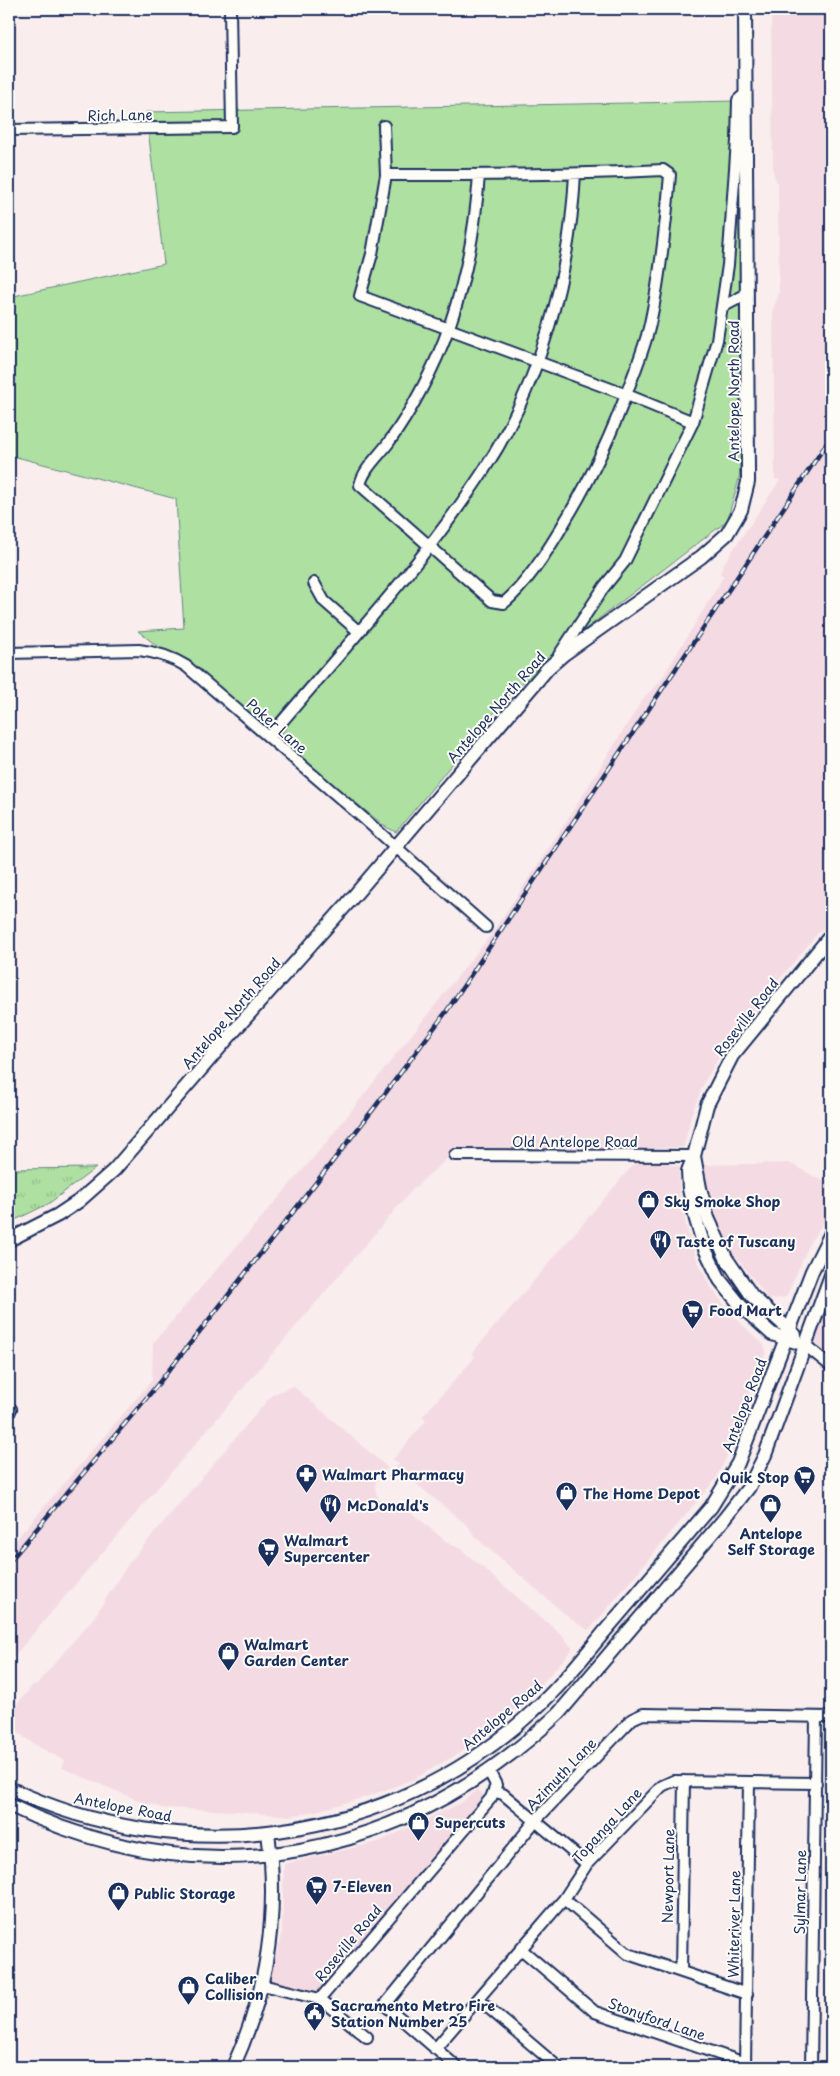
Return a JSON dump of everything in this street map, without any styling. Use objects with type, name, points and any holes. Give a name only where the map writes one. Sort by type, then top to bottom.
[{"type":"main road","name":"Antelope North Road","points":[[9,1240],[36,1228],[85,1197],[114,1170],[553,664],[701,558],[727,534],[734,523],[741,510],[748,482],[745,9]]},
{"type":"main road","name":"Roseville Road","points":[[805,1345],[787,1334],[752,1296],[726,1258],[708,1218],[694,1156],[708,1105],[732,1056],[830,940]]},
{"type":"main road","name":"Antelope Road","points":[[9,1788],[84,1817],[154,1831],[214,1836],[268,1833],[340,1818],[380,1806],[422,1790],[480,1755],[532,1713],[563,1682],[711,1507],[731,1477],[745,1447],[818,1256],[831,1233]]},
{"type":"main road","points":[[9,1805],[79,1834],[151,1851],[217,1857],[271,1854],[318,1846],[387,1826],[441,1801],[489,1771],[530,1739],[554,1717],[611,1653],[749,1487],[765,1455],[831,1275]]},
{"type":"main road","points":[[611,1653],[606,1647],[608,1640],[638,1603],[640,1590]]},
{"type":"main road","points":[[554,1717],[555,1700],[590,1661],[591,1648]]},
{"type":"main road","points":[[489,1771],[489,1760],[529,1726],[532,1713]]},
{"type":"main road","points":[[233,2067],[246,2035],[262,1985],[271,1933],[273,1877],[268,1833]]},
{"type":"street","name":"Rich Lane","points":[[9,130],[232,127],[230,9]]},
{"type":"street","points":[[553,664],[604,587],[625,562],[693,422],[717,340],[728,265],[737,142],[738,100],[746,93]]},
{"type":"street","points":[[384,126],[386,175],[374,246],[360,296],[627,394],[693,422]]},
{"type":"street","points":[[386,175],[575,174],[663,170],[670,176],[664,239],[651,320],[615,426],[596,467],[558,535],[516,593],[504,603],[492,602],[360,486],[362,476],[391,440],[422,389],[448,329],[466,269],[476,213],[479,175]]},
{"type":"street","points":[[269,737],[430,546],[485,469],[506,431],[538,362],[558,295],[565,266],[571,224],[575,174]]},
{"type":"street","points":[[722,307],[747,294]]},
{"type":"street","points":[[314,583],[324,601],[358,631]]},
{"type":"street","name":"Poker Lane","points":[[9,653],[139,650],[166,656],[186,666],[486,927]]},
{"type":"street","name":"Old Antelope Road","points":[[456,1154],[694,1156]]},
{"type":"street","points":[[805,1345],[831,1366]]},
{"type":"street","points":[[9,1407],[11,1409],[9,1412]]},
{"type":"street","name":"Azimuth Lane","points":[[435,2049],[385,2006],[535,1821],[637,1716],[643,1714],[831,1717]]},
{"type":"street","name":"Sylmar Lane","points":[[811,2067],[816,1717]]},
{"type":"street","points":[[489,1771],[496,1785],[495,1792],[503,1794],[587,1864]]},
{"type":"street","name":"Topanga Lane","points":[[435,2049],[564,1898],[587,1864],[662,1786],[673,1781],[816,1783]]},
{"type":"street","name":"Newport Lane","points":[[681,1972],[684,1781]]},
{"type":"street","name":"Whiteriver Lane","points":[[745,2065],[750,1782]]},
{"type":"street","name":"Roseville Road","points":[[320,1999],[495,1792]]},
{"type":"street","points":[[564,1898],[628,1954],[747,1994]]},
{"type":"street","name":"Stonyford Lane","points":[[521,1949],[595,2012],[745,2065]]},
{"type":"street","points":[[262,1985],[320,1999],[367,2037]]},
{"type":"street","points":[[478,1999],[558,2067]]},
{"type":"street","points":[[435,2049],[457,2067]]},
{"type":"shaded area","points":[[771,9],[831,9],[831,918],[733,1034],[706,1079],[691,1115],[684,1147],[458,1149],[414,1188],[9,1662],[9,1548],[152,1380],[153,1343],[325,1144],[492,933],[558,834],[645,696],[659,683],[724,576],[720,574],[723,565],[780,480],[775,479],[773,309],[779,294],[778,186],[773,172]]},
{"type":"shaded area","points":[[638,1159],[679,1166],[679,1190],[686,1226],[696,1257],[709,1284],[729,1312],[764,1345],[766,1352],[726,1458],[715,1480],[588,1630],[572,1620],[475,1537],[469,1527],[396,1467],[399,1464],[393,1459],[426,1421],[422,1417],[475,1357],[472,1353]]},
{"type":"shaded area","points":[[789,1163],[831,1185],[831,1212],[811,1241],[786,1297],[769,1300],[734,1254],[709,1205],[704,1165]]},
{"type":"shaded area","points":[[831,1290],[831,1356],[812,1340]]},
{"type":"shaded area","points":[[293,1386],[388,1468],[377,1479],[375,1485],[376,1493],[381,1503],[390,1507],[407,1509],[448,1543],[461,1549],[563,1636],[572,1648],[571,1651],[529,1698],[489,1732],[458,1754],[412,1780],[369,1796],[320,1810],[290,1816],[162,1808],[150,1803],[149,1805],[62,1768],[65,1761],[32,1743],[9,1726],[9,1714],[95,1616],[128,1564],[272,1395]]},
{"type":"shaded area","points":[[478,1789],[486,1798],[319,1995],[269,1981],[282,1932],[284,1864],[378,1842],[461,1803]]},
{"type":"green space","points":[[739,101],[743,419],[739,479],[727,521],[571,640],[509,695],[396,832],[386,827],[138,631],[184,628],[176,499],[9,455],[9,297],[164,264],[146,112]]},
{"type":"green space","points":[[96,1168],[48,1204],[9,1223],[9,1169]]},
{"type":"railway","points":[[9,1562],[154,1389],[375,1107],[446,1012],[831,437]]},
{"type":"place","name":"Sky Smoke Shop","points":[[648,1220]]},
{"type":"place","name":"Taste of Tuscany","points":[[660,1260]]},
{"type":"place","name":"Food Mart","points":[[693,1329]]},
{"type":"place","name":"Walmart Pharmacy","points":[[306,1493]]},
{"type":"place","name":"Quik Stop","points":[[805,1496]]},
{"type":"place","name":"The Home Depot","points":[[567,1512]]},
{"type":"place","name":"McDonald's","points":[[331,1524]]},
{"type":"place","name":"Antelope Self Storage","points":[[771,1524]]},
{"type":"place","name":"Walmart Supercenter","points":[[268,1567]]},
{"type":"place","name":"Walmart Garden Center","points":[[228,1671]]},
{"type":"place","name":"Supercuts","points":[[419,1841]]},
{"type":"place","name":"7-Eleven","points":[[317,1905]]},
{"type":"place","name":"Public Storage","points":[[118,1912]]},
{"type":"place","name":"Caliber Collision","points":[[189,2005]]},
{"type":"place","name":"Sacramento Metro Fire Station Number 25","points":[[315,2032]]}]
